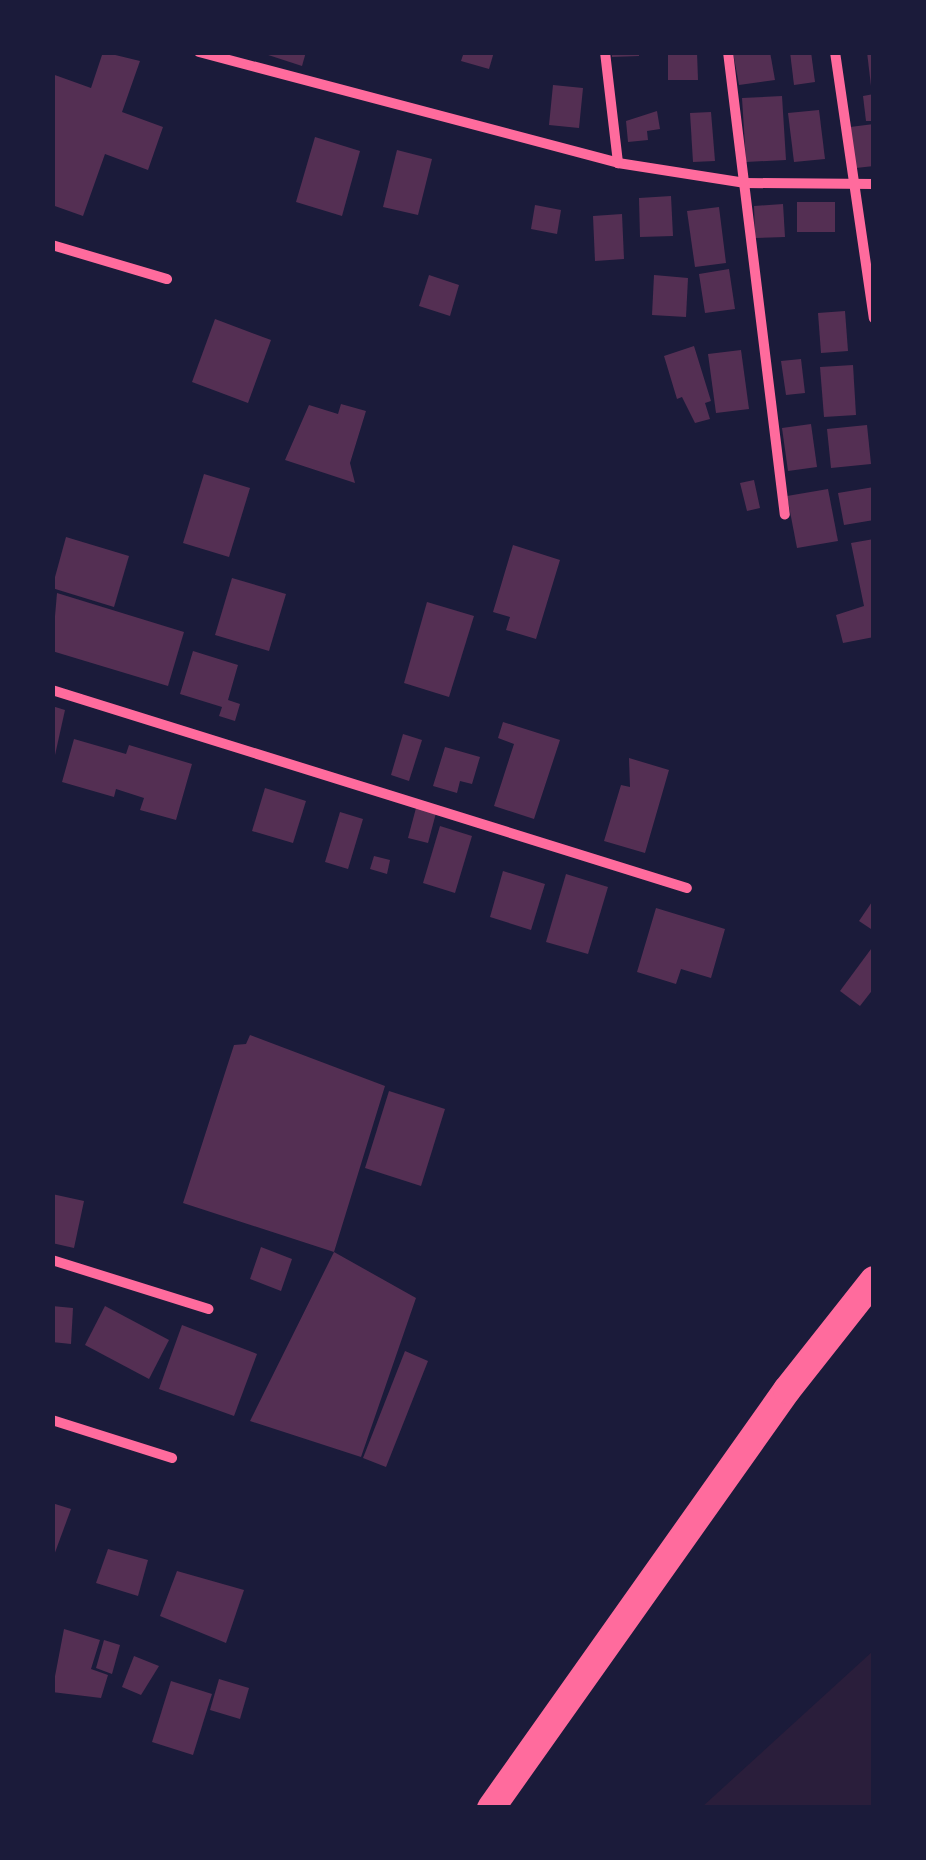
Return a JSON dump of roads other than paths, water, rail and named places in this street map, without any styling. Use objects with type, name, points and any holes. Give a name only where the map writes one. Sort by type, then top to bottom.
[{"type":"highway","points":[[491,1808],[787,1390],[874,1280]]},
{"type":"street","points":[[199,52],[618,163],[745,184],[850,180],[874,184]]},
{"type":"street","points":[[605,52],[618,163]]},
{"type":"street","points":[[728,52],[784,515]]},
{"type":"street","points":[[834,52],[850,180],[874,318]]},
{"type":"street","points":[[52,245],[166,279]]},
{"type":"street","points":[[52,690],[687,888]]},
{"type":"street","points":[[52,1260],[208,1309]]},
{"type":"street","points":[[52,1420],[172,1458]]}]
